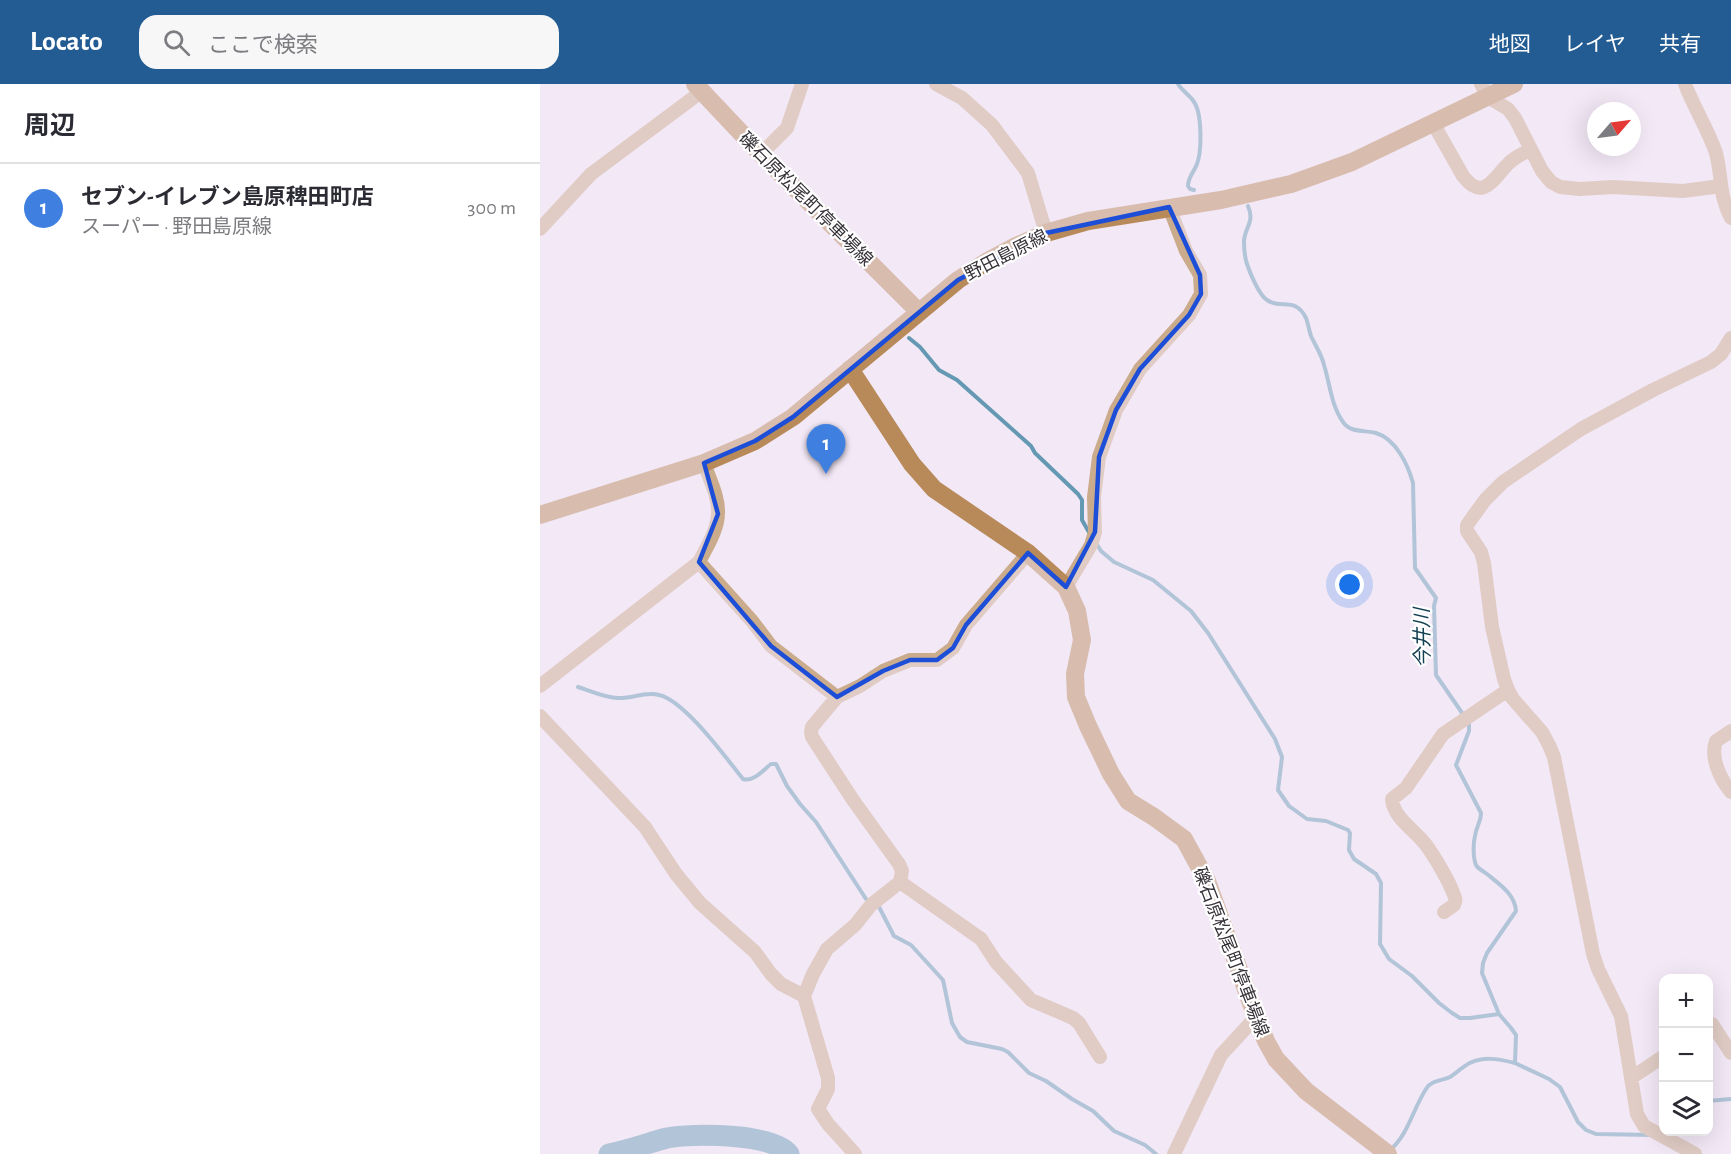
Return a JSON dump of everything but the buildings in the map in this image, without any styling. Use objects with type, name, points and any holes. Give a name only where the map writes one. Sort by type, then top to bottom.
[{"type":"main road","name":"野田島原線","points":[[540,515],[704,463],[770,433],[793,417],[958,280],[986,262],[1046,233],[1088,221],[1221,200],[1291,184],[1352,162],[1433,123],[1485,90],[1515,84]]},
{"type":"main road","name":"礫石原松尾町停車場線","points":[[698,88],[919,312]]},
{"type":"main road","name":"礫石原松尾町停車場線","points":[[850,369],[912,464],[934,489],[1028,553],[1066,587],[1077,611],[1082,640],[1075,674],[1076,697],[1111,774],[1128,801],[1184,839],[1207,881],[1256,1017],[1276,1059],[1306,1091],[1386,1152]]},
{"type":"street","points":[[761,154],[787,128],[802,84]]},
{"type":"street","points":[[936,84],[962,98],[992,125],[1028,173],[1046,233]]},
{"type":"street","points":[[1685,84],[1717,157],[1722,198],[1731,218]]},
{"type":"street","points":[[540,229],[591,174],[698,88]]},
{"type":"street","points":[[1485,90],[1508,109],[1515,118],[1542,171],[1551,182],[1560,187],[1683,191],[1721,186]]},
{"type":"street","points":[[1433,123],[1468,183],[1481,188],[1491,184],[1510,162],[1530,150]]},
{"type":"street","points":[[1066,587],[1093,538],[1094,496],[1099,457],[1116,410],[1140,369],[1189,315],[1201,294],[1200,275],[1186,251],[1169,207]]},
{"type":"street","points":[[1695,1154],[1644,1126],[1637,1114],[1621,1016],[1593,954],[1554,757],[1542,732],[1508,690],[1492,627],[1484,563],[1481,552],[1467,531],[1467,525],[1485,500],[1503,482],[1581,429],[1711,362],[1721,354],[1731,338]]},
{"type":"street","points":[[540,686],[699,562],[718,514],[717,501],[704,463]]},
{"type":"street","points":[[855,1154],[828,1124],[818,1109],[828,1089],[828,1078],[804,996],[827,949],[855,925],[874,903],[900,882],[902,871],[812,737],[812,727],[837,697],[883,671],[910,660],[937,660],[953,648],[966,625],[1028,553]]},
{"type":"street","points":[[699,562],[752,621],[771,646],[837,697]]},
{"type":"street","points":[[1444,912],[1454,904],[1455,897],[1425,843],[1396,811],[1392,799],[1406,788],[1443,734],[1508,690]]},
{"type":"street","points":[[540,716],[645,827],[676,874],[700,903],[755,952],[781,984],[804,996]]},
{"type":"street","points":[[1731,731],[1716,741],[1714,750],[1722,779],[1731,792]]},
{"type":"street","points":[[900,882],[981,939],[996,962],[1031,1000],[1073,1018],[1079,1023],[1100,1057]]},
{"type":"street","points":[[1174,1154],[1221,1055],[1256,1017]]},
{"type":"street","points":[[1713,1024],[1731,1053]]},
{"type":"street","points":[[1631,1078],[1659,1059]]},
{"type":"highlighted area","points":[[1169,207],[1200,275],[1201,294],[1189,315],[1140,369],[1116,410],[1099,457],[1095,532],[1066,587],[1028,553],[966,625],[953,648],[937,660],[910,660],[883,671],[837,697],[771,646],[699,562],[718,514],[704,463],[755,441],[793,417],[958,280],[1046,233]]},
{"type":"waterway","name":"今井川","points":[[1178,84],[1197,107],[1199,114],[1199,158],[1188,186],[1194,190]]},
{"type":"waterway","name":"今井川","points":[[1248,206],[1250,216],[1244,241],[1246,262],[1258,289],[1272,303],[1293,305],[1302,311],[1322,358],[1333,402],[1343,422],[1350,428],[1376,433],[1390,441],[1408,468],[1413,483],[1415,568],[1436,598],[1434,606],[1436,675],[1469,723],[1469,731],[1456,765],[1481,813],[1474,842],[1475,862],[1478,868],[1506,890],[1515,905],[1516,911],[1487,953],[1482,973],[1499,1014],[1516,1035],[1515,1063],[1549,1079],[1560,1087],[1578,1122],[1586,1130],[1596,1134],[1653,1135]]},
{"type":"waterway","points":[[909,338],[920,347],[939,370],[957,380],[1031,446],[1035,453],[1078,494],[1082,500],[1082,520],[1090,534]]},
{"type":"waterway","points":[[1096,543],[1101,551],[1114,562],[1153,580],[1191,611],[1208,633],[1275,739],[1282,757],[1278,790],[1289,806],[1307,819],[1326,821],[1348,830],[1350,833],[1349,850],[1354,859],[1376,874],[1381,883],[1380,944],[1389,959],[1412,976],[1439,1003],[1460,1018],[1499,1014]]},
{"type":"waterway","points":[[578,687],[613,698],[654,694],[669,699],[692,718],[743,779],[751,779],[771,764],[776,764],[787,786],[816,822],[866,899],[871,901]]},
{"type":"waterway","points":[[878,905],[894,936],[911,945],[943,980],[952,1023],[960,1037],[967,1042],[1008,1052],[1029,1073],[1046,1081],[1093,1111],[1114,1131],[1145,1145],[1156,1154]]},
{"type":"waterway","points":[[1390,1150],[1401,1137],[1421,1097],[1431,1084],[1450,1077],[1477,1060],[1496,1059],[1515,1063]]},
{"type":"waterway","name":"今井川","points":[[1713,1101],[1731,1099]]},
{"type":"waterway","points":[[609,1154],[667,1138],[694,1135],[750,1138],[780,1147],[789,1154]]},
{"type":"place","name":"セブン-イレブン島原稗田町店","points":[[826,474]]}]
